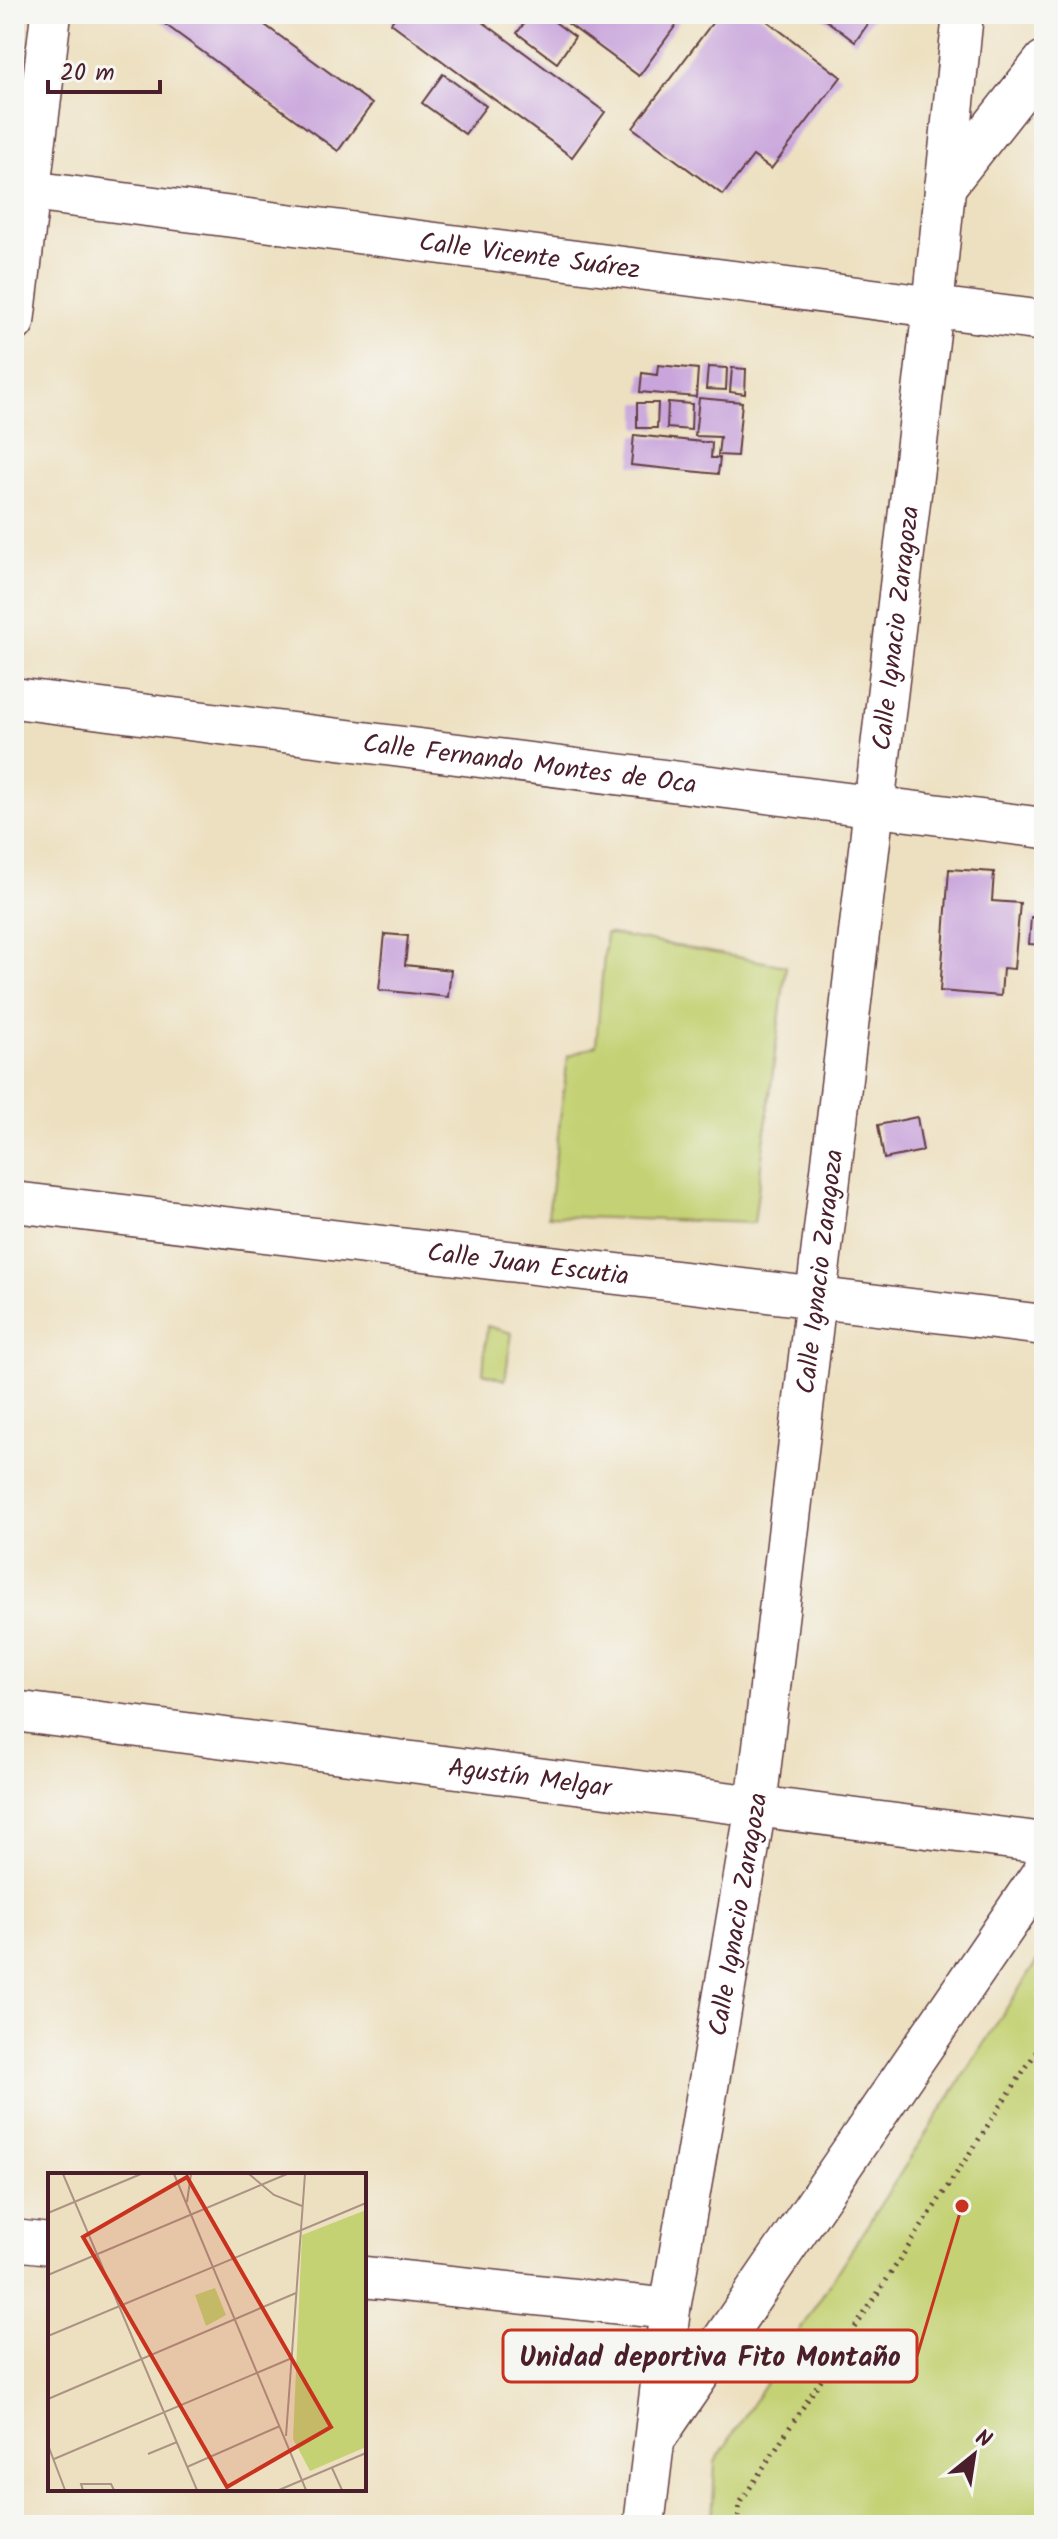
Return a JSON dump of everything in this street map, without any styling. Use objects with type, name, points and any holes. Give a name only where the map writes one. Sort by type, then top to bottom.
[{"type":"street","points":[[14,322],[22,190],[51,14]]},
{"type":"street","name":"Calle Ignacio Zaragoza","points":[[644,2525],[670,2309],[756,1806],[933,307],[963,14]]},
{"type":"street","points":[[945,187],[1044,61]]},
{"type":"street","name":"Calle Vicente Suárez","points":[[22,190],[1044,321]]},
{"type":"street","name":"Calle Fernando Montes de Oca","points":[[14,698],[1044,828]]},
{"type":"street","name":"Calle Juan Escutia","points":[[14,1202],[1044,1325]]},
{"type":"street","name":"Agustín Melgar","points":[[14,1711],[1044,1843]]},
{"type":"street","points":[[657,2436],[1044,1870]]},
{"type":"street","points":[[14,2240],[48,2244]]},
{"type":"street","points":[[366,2277],[670,2309]]},
{"type":"path","points":[[738,2525],[740,2503],[1044,2040]]},
{"type":"green space","points":[[606,933],[786,966],[754,1223],[548,1216],[568,1056],[596,1045]]},
{"type":"green space","points":[[487,1326],[512,1333],[505,1380],[483,1373]]},
{"type":"green space","points":[[1044,1950],[1044,2525],[712,2525],[715,2462]]},
{"type":"building","points":[[151,14],[250,14],[372,104],[338,151]]},
{"type":"building","points":[[397,14],[472,14],[605,112],[572,157],[391,23]]},
{"type":"building","points":[[531,14],[544,14],[575,37],[557,63],[517,33]]},
{"type":"building","points":[[555,14],[670,14],[679,21],[639,76]]},
{"type":"building","points":[[719,14],[758,14],[841,77],[771,169],[753,156],[723,195],[633,128]]},
{"type":"building","points":[[818,14],[875,14],[855,42]]},
{"type":"building","points":[[443,74],[486,106],[465,134],[422,103]]},
{"type":"building","points":[[658,365],[698,369],[696,397],[640,392],[642,373],[657,375]]},
{"type":"building","points":[[708,367],[727,368],[726,390],[706,389]]},
{"type":"building","points":[[732,368],[746,369],[745,394],[730,392]]},
{"type":"building","points":[[699,398],[742,402],[737,456],[718,455],[720,437],[695,436]]},
{"type":"building","points":[[668,402],[692,404],[691,430],[667,428]]},
{"type":"building","points":[[637,403],[658,403],[657,428],[637,428]]},
{"type":"building","points":[[634,435],[712,443],[711,458],[720,458],[718,474],[631,465]]},
{"type":"building","points":[[949,869],[994,872],[992,901],[1020,903],[1014,969],[1003,968],[1001,996],[940,991]]},
{"type":"building","points":[[1031,917],[1044,918],[1044,945],[1029,944]]},
{"type":"building","points":[[385,934],[408,936],[405,965],[451,970],[448,997],[379,990]]},
{"type":"building","points":[[917,1117],[923,1151],[884,1159],[878,1125]]},
{"type":"place","name":"Unidad deportiva Fito Montaño","points":[[962,2206]]}]
